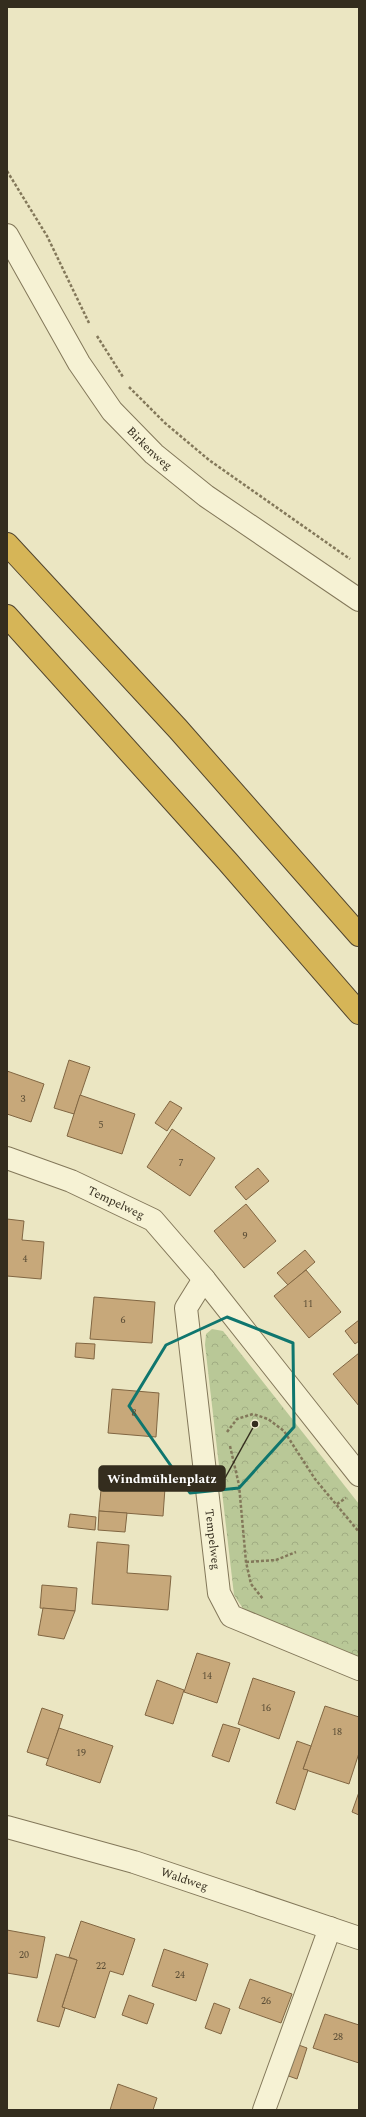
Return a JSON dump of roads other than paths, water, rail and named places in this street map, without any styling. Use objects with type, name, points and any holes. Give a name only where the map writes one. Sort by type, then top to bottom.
[{"type":"highway","points":[[7,544],[178,729],[359,935]]},
{"type":"highway","points":[[7,616],[228,862],[359,1013]]},
{"type":"street","name":"Birkenweg","points":[[7,235],[80,363],[112,410],[138,438],[154,454],[206,496],[359,600]]},
{"type":"street","name":"Tempelweg","points":[[7,1158],[71,1181],[153,1220],[204,1279],[359,1476]]},
{"type":"street","name":"Tempelweg","points":[[204,1279],[186,1308],[220,1593],[231,1616],[359,1669]]},
{"type":"street","name":"Waldweg","points":[[7,1827],[134,1862],[359,1938]]},
{"type":"street","points":[[264,2110],[330,1928]]},
{"type":"place","name":"Windmühlenplatz","points":[[255,1424]]}]
